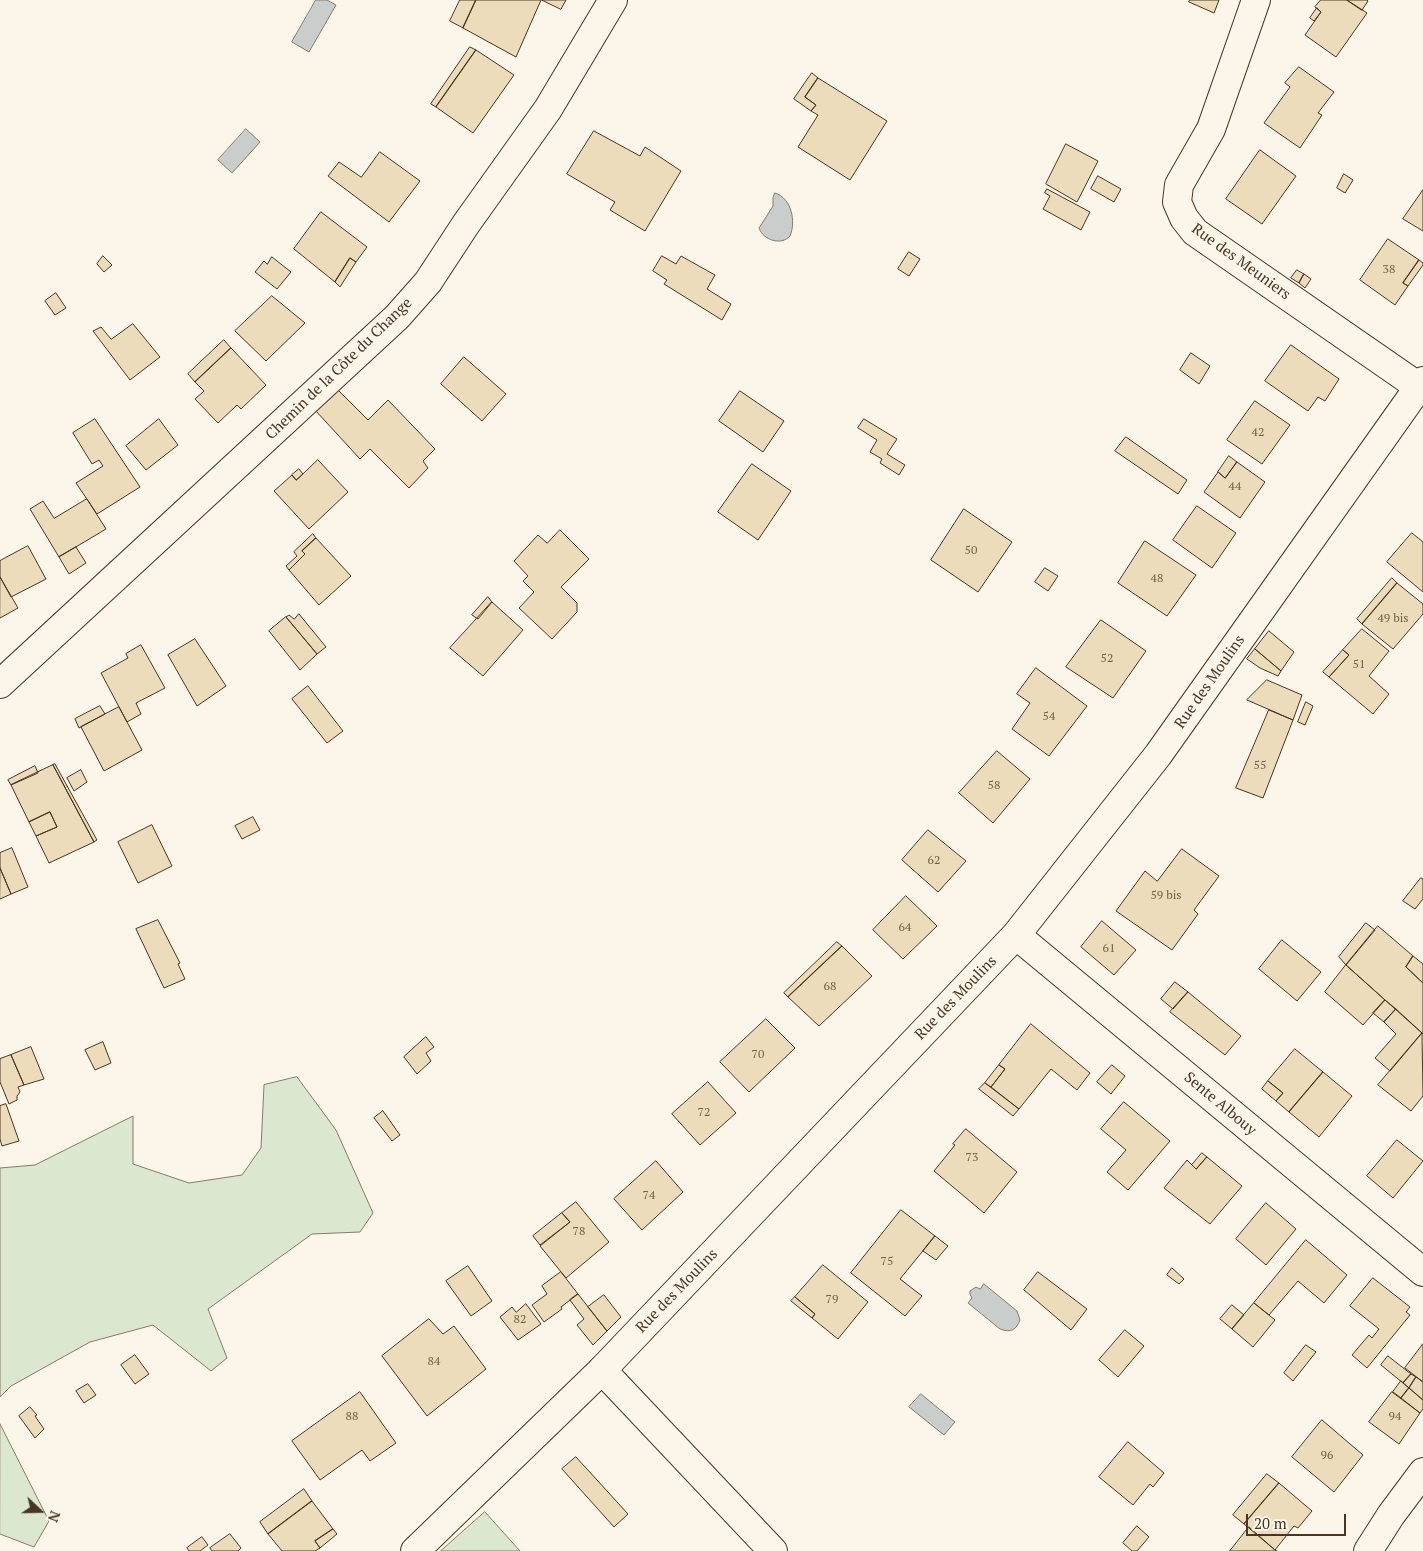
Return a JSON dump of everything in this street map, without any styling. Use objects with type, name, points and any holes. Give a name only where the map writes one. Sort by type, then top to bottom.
[{"type":"street","name":"Chemin de la Côte du Change","points":[[0,684],[397,317],[428,282],[466,224],[548,109],[613,0]]},
{"type":"street","name":"Rue des Meuniers","points":[[1256,0],[1211,129],[1179,186],[1178,202],[1184,218],[1195,232],[1421,384]]},
{"type":"street","name":"Rue des Moulins","points":[[415,1551],[602,1370],[1016,935],[1158,754],[1421,384]]},
{"type":"street","name":"Sente Albouy","points":[[1016,935],[1423,1272]]},
{"type":"street","points":[[602,1370],[773,1551]]},
{"type":"street","points":[[1368,1551],[1391,1515],[1423,1472]]},
{"type":"green space","points":[[297,1077],[336,1130],[373,1213],[360,1232],[312,1234],[208,1309],[227,1358],[211,1371],[153,1325],[90,1342],[11,1386],[0,1397],[0,1168],[35,1165],[133,1116],[133,1164],[189,1183],[242,1175],[261,1148],[264,1085]]},
{"type":"green space","points":[[0,1424],[49,1521],[34,1547],[0,1534]]},
{"type":"green space","points":[[485,1512],[520,1551],[441,1551]]},
{"type":"shaded area","points":[[316,0],[327,0],[336,5],[309,52],[292,42]]},
{"type":"shaded area","points":[[246,129],[260,142],[232,173],[218,160]]},
{"type":"shaded area","points":[[775,193],[781,196],[789,205],[793,224],[790,236],[782,241],[764,236],[759,228],[773,206]]},
{"type":"shaded area","points":[[984,1284],[1017,1311],[1020,1320],[1013,1330],[1000,1329],[968,1303],[972,1298],[970,1291],[976,1287],[980,1289]]},
{"type":"shaded area","points":[[921,1394],[955,1422],[944,1435],[909,1407]]},
{"type":"building","points":[[460,0],[476,0],[463,28],[450,21]]},
{"type":"building","points":[[476,0],[541,0],[516,57],[463,28]]},
{"type":"building","points":[[542,0],[566,0],[561,9]]},
{"type":"building","points":[[1190,0],[1219,0],[1214,13],[1189,2]]},
{"type":"building","points":[[1321,0],[1347,0],[1367,13],[1336,57],[1305,35],[1321,12],[1315,7]]},
{"type":"building","points":[[1347,0],[1367,0],[1368,1],[1362,10]]},
{"type":"building","points":[[1317,8],[1321,12],[1314,21],[1310,18]]},
{"type":"building","points":[[470,47],[476,50],[436,107],[431,104]]},
{"type":"building","points":[[476,50],[514,75],[473,133],[436,107]]},
{"type":"building","points":[[1299,67],[1334,92],[1318,113],[1322,115],[1300,148],[1264,123],[1290,87],[1285,83]]},
{"type":"building","points":[[812,73],[818,78],[805,97],[816,105],[811,111],[794,99]]},
{"type":"building","points":[[818,78],[887,121],[850,180],[798,147],[818,115],[811,111],[816,105],[805,97]]},
{"type":"building","points":[[594,131],[640,156],[645,147],[681,171],[645,231],[610,210],[615,202],[567,174]]},
{"type":"building","points":[[1066,144],[1098,161],[1077,202],[1046,184]]},
{"type":"building","points":[[1260,150],[1296,176],[1262,224],[1226,199]]},
{"type":"building","points":[[380,152],[420,181],[389,222],[328,176],[339,162],[361,177]]},
{"type":"building","points":[[1344,174],[1353,180],[1345,193],[1337,188]]},
{"type":"building","points":[[1098,176],[1121,189],[1114,202],[1091,189]]},
{"type":"building","points":[[1047,189],[1090,212],[1081,230],[1043,209],[1050,196],[1045,193]]},
{"type":"building","points":[[1423,190],[1423,231],[1403,219]]},
{"type":"building","points":[[321,212],[367,247],[356,262],[350,258],[335,282],[294,249]]},
{"type":"building","points":[[1388,239],[1419,260],[1403,283],[1408,286],[1395,305],[1360,280]]},
{"type":"building","points":[[909,252],[920,259],[909,276],[898,269]]},
{"type":"building","points":[[103,256],[112,265],[104,272],[97,264]]},
{"type":"building","points":[[662,256],[676,264],[681,256],[715,275],[707,289],[731,304],[722,320],[664,284],[667,280],[653,271]]},
{"type":"building","points":[[272,257],[291,272],[277,289],[255,272],[264,261],[267,264]]},
{"type":"building","points":[[350,258],[356,262],[340,287],[335,282]]},
{"type":"building","points":[[1419,260],[1423,265],[1408,286],[1403,283]]},
{"type":"building","points":[[1297,270],[1304,274],[1299,283],[1291,278]]},
{"type":"building","points":[[1304,274],[1311,279],[1305,288],[1299,283]]},
{"type":"building","points":[[56,293],[66,308],[55,315],[45,301]]},
{"type":"building","points":[[272,296],[305,323],[266,361],[235,331]]},
{"type":"building","points":[[133,324],[160,357],[130,380],[93,331],[101,327],[111,339]]},
{"type":"building","points":[[224,340],[231,348],[195,382],[188,374]]},
{"type":"building","points":[[1291,345],[1339,379],[1325,401],[1318,397],[1308,411],[1265,381]]},
{"type":"building","points":[[231,348],[266,385],[241,409],[237,405],[218,423],[195,399],[204,391],[195,382]]},
{"type":"building","points":[[1191,353],[1210,366],[1199,384],[1180,370]]},
{"type":"building","points":[[464,357],[506,394],[482,421],[441,384]]},
{"type":"building","points":[[337,389],[368,420],[388,400],[435,449],[423,461],[428,468],[409,488],[370,449],[360,459],[315,410]]},
{"type":"building","points":[[740,391],[784,421],[763,452],[719,421]]},
{"type":"building","points":[[1255,401],[1290,425],[1262,464],[1227,440]]},
{"type":"building","points":[[95,419],[140,487],[97,514],[76,483],[103,466],[99,460],[92,464],[73,433]]},
{"type":"building","points":[[159,419],[178,445],[146,470],[126,446]]},
{"type":"building","points":[[864,419],[897,439],[887,454],[905,465],[899,475],[880,463],[882,459],[870,452],[877,440],[858,428]]},
{"type":"building","points":[[1126,437],[1187,480],[1178,494],[1115,451]]},
{"type":"building","points":[[1229,456],[1237,462],[1225,478],[1218,472]]},
{"type":"building","points":[[318,460],[348,492],[309,529],[274,491],[292,475],[296,480]]},
{"type":"building","points":[[1237,462],[1265,482],[1240,518],[1204,492],[1218,472],[1225,478]]},
{"type":"building","points":[[752,464],[791,491],[758,540],[718,512]]},
{"type":"building","points":[[299,469],[303,474],[296,480],[292,475]]},
{"type":"building","points":[[87,499],[106,529],[59,557],[30,509],[43,501],[54,518]]},
{"type":"building","points":[[1197,506],[1236,533],[1212,568],[1173,540]]},
{"type":"building","points":[[964,509],[1012,542],[978,592],[931,560]]},
{"type":"building","points":[[560,530],[589,559],[561,587],[577,603],[577,612],[552,639],[519,608],[534,592],[523,581],[528,576],[514,561],[538,535],[547,543]]},
{"type":"building","points":[[1412,533],[1423,542],[1423,592],[1387,562]]},
{"type":"building","points":[[313,534],[316,538],[302,551],[305,554],[289,570],[286,566],[297,556],[294,552]]},
{"type":"building","points":[[316,538],[351,576],[319,605],[289,570],[305,554],[302,551]]},
{"type":"building","points":[[1145,541],[1196,575],[1167,616],[1118,583]]},
{"type":"building","points":[[28,546],[46,579],[11,597],[0,577],[0,561]]},
{"type":"building","points":[[76,547],[86,563],[69,574],[59,557]]},
{"type":"building","points":[[1045,568],[1058,576],[1048,591],[1035,582]]},
{"type":"building","points":[[0,577],[18,608],[0,618]]},
{"type":"building","points":[[1392,578],[1397,583],[1362,624],[1357,619]]},
{"type":"building","points":[[1397,583],[1423,604],[1423,614],[1393,649],[1362,624]]},
{"type":"building","points":[[488,597],[492,602],[478,619],[472,615]]},
{"type":"building","points":[[492,602],[523,630],[483,676],[450,648]]},
{"type":"building","points":[[299,614],[326,647],[317,654],[286,617],[289,615],[294,619]]},
{"type":"building","points":[[286,617],[317,654],[300,670],[269,631]]},
{"type":"building","points":[[1101,620],[1146,651],[1113,698],[1066,667]]},
{"type":"building","points":[[1362,629],[1389,651],[1369,676],[1389,694],[1373,714],[1329,677],[1349,655],[1343,650]]},
{"type":"building","points":[[1269,631],[1294,652],[1281,671],[1255,649]]},
{"type":"building","points":[[195,639],[226,686],[197,706],[168,655]]},
{"type":"building","points":[[141,645],[165,688],[136,703],[141,714],[127,722],[101,673],[128,658],[126,654]]},
{"type":"building","points":[[1255,649],[1281,671],[1278,676],[1260,668],[1247,659]]},
{"type":"building","points":[[1343,650],[1349,655],[1329,677],[1323,672]]},
{"type":"building","points":[[1036,668],[1087,706],[1049,756],[1012,729],[1030,703],[1017,694]]},
{"type":"building","points":[[1267,680],[1302,695],[1293,720],[1247,700]]},
{"type":"building","points":[[308,686],[343,731],[327,743],[292,699]]},
{"type":"building","points":[[1306,702],[1313,706],[1305,725],[1298,722]]},
{"type":"building","points":[[100,706],[105,714],[79,728],[75,719]]},
{"type":"building","points":[[119,707],[142,750],[104,771],[81,727]]},
{"type":"building","points":[[1269,710],[1293,720],[1263,798],[1236,788]]},
{"type":"building","points":[[997,751],[1030,779],[993,823],[959,793]]},
{"type":"building","points":[[55,764],[97,840],[94,842],[53,765]]},
{"type":"building","points":[[53,765],[94,842],[49,863],[36,836],[57,827],[50,812],[29,822],[11,785]]},
{"type":"building","points":[[35,766],[38,773],[11,785],[8,780]]},
{"type":"building","points":[[81,770],[87,782],[74,791],[67,778]]},
{"type":"building","points":[[50,812],[57,827],[36,836],[29,822]]},
{"type":"building","points":[[253,817],[260,830],[242,839],[235,826]]},
{"type":"building","points":[[152,825],[172,866],[138,883],[118,842]]},
{"type":"building","points":[[928,830],[966,861],[938,892],[902,860]]},
{"type":"building","points":[[12,848],[28,887],[11,894],[0,868],[0,853]]},
{"type":"building","points":[[1182,849],[1219,876],[1194,910],[1198,914],[1172,950],[1116,911],[1145,871],[1157,881]]},
{"type":"building","points":[[0,868],[11,894],[0,899]]},
{"type":"building","points":[[1421,878],[1423,879],[1423,899],[1415,909],[1403,901]]},
{"type":"building","points":[[906,896],[937,926],[903,959],[873,930]]},
{"type":"building","points":[[158,920],[180,963],[178,964],[185,979],[164,988],[136,929]]},
{"type":"building","points":[[1102,921],[1136,950],[1114,975],[1081,947]]},
{"type":"building","points":[[1366,923],[1375,930],[1346,965],[1339,957]]},
{"type":"building","points":[[1378,926],[1413,956],[1406,967],[1423,983],[1423,1034],[1346,965]]},
{"type":"building","points":[[1282,940],[1321,972],[1297,1001],[1259,969]]},
{"type":"building","points":[[837,942],[842,946],[788,997],[784,993]]},
{"type":"building","points":[[842,946],[872,976],[819,1026],[788,997]]},
{"type":"building","points":[[1413,956],[1423,964],[1423,983],[1406,967]]},
{"type":"building","points":[[1346,965],[1385,1000],[1363,1025],[1325,992]]},
{"type":"building","points":[[1175,982],[1188,992],[1173,1009],[1161,999]]},
{"type":"building","points":[[1188,992],[1241,1036],[1225,1055],[1170,1012]]},
{"type":"building","points":[[1385,1000],[1396,1009],[1384,1022],[1373,1013]]},
{"type":"building","points":[[1396,1009],[1422,1033],[1390,1071],[1375,1058],[1396,1034],[1384,1022]]},
{"type":"building","points":[[766,1019],[795,1048],[749,1092],[720,1062]]},
{"type":"building","points":[[1031,1024],[1090,1073],[1077,1090],[1051,1069],[1019,1109],[991,1087],[1005,1069],[999,1065]]},
{"type":"building","points":[[1422,1033],[1423,1096],[1411,1111],[1378,1085]]},
{"type":"building","points":[[426,1037],[434,1047],[426,1053],[431,1061],[417,1074],[404,1057]]},
{"type":"building","points":[[103,1042],[111,1063],[95,1070],[85,1050]]},
{"type":"building","points":[[31,1047],[44,1079],[24,1085],[11,1055]]},
{"type":"building","points":[[1295,1049],[1323,1072],[1289,1112],[1276,1101],[1283,1093],[1268,1081]]},
{"type":"building","points":[[11,1055],[24,1085],[18,1087],[20,1092],[17,1100],[9,1104],[0,1082],[0,1059]]},
{"type":"building","points":[[999,1065],[1005,1069],[991,1087],[985,1083]]},
{"type":"building","points":[[1112,1065],[1125,1076],[1111,1094],[1097,1082]]},
{"type":"building","points":[[1323,1072],[1352,1096],[1319,1137],[1289,1112]]},
{"type":"building","points":[[1268,1081],[1283,1093],[1276,1101],[1262,1089]]},
{"type":"building","points":[[708,1082],[736,1113],[700,1145],[672,1114]]},
{"type":"building","points":[[985,1083],[1019,1109],[1013,1116],[979,1089]]},
{"type":"building","points":[[1124,1102],[1170,1141],[1128,1190],[1107,1172],[1126,1150],[1101,1129]]},
{"type":"building","points":[[6,1104],[19,1141],[2,1146],[0,1139],[0,1106]]},
{"type":"building","points":[[383,1111],[400,1135],[392,1141],[374,1118]]},
{"type":"building","points":[[966,1129],[1017,1172],[984,1213],[934,1171]]},
{"type":"building","points":[[1397,1140],[1423,1161],[1393,1198],[1367,1176]]},
{"type":"building","points":[[1202,1153],[1207,1157],[1196,1169],[1192,1165]]},
{"type":"building","points":[[1207,1157],[1242,1186],[1210,1224],[1164,1188],[1187,1160],[1196,1169]]},
{"type":"building","points":[[656,1161],[683,1192],[642,1230],[614,1199]]},
{"type":"building","points":[[576,1202],[609,1242],[566,1278],[540,1246],[570,1222],[562,1213]]},
{"type":"building","points":[[1266,1203],[1296,1229],[1266,1265],[1236,1239]]},
{"type":"building","points":[[901,1210],[935,1236],[900,1279],[922,1296],[905,1316],[851,1273]]},
{"type":"building","points":[[562,1213],[570,1222],[540,1245],[533,1236]]},
{"type":"building","points":[[935,1236],[948,1246],[936,1260],[923,1251]]},
{"type":"building","points":[[1306,1240],[1347,1275],[1324,1303],[1298,1281],[1269,1315],[1254,1303]]},
{"type":"building","points":[[823,1265],[868,1302],[838,1339],[812,1318],[815,1314],[795,1297]]},
{"type":"building","points":[[468,1266],[492,1301],[471,1316],[446,1281]]},
{"type":"building","points":[[1172,1268],[1184,1279],[1179,1284],[1167,1275]]},
{"type":"building","points":[[561,1272],[578,1294],[544,1322],[532,1305],[547,1294],[542,1286]]},
{"type":"building","points":[[1038,1272],[1087,1309],[1071,1330],[1024,1290]]},
{"type":"building","points":[[1373,1278],[1410,1307],[1406,1312],[1410,1315],[1367,1368],[1352,1355],[1369,1335],[1372,1338],[1379,1329],[1350,1306]]},
{"type":"building","points":[[578,1294],[607,1331],[593,1345],[577,1325],[584,1319],[570,1300]]},
{"type":"building","points":[[604,1295],[621,1317],[607,1331],[588,1307]]},
{"type":"building","points":[[795,1297],[815,1314],[812,1318],[791,1301]]},
{"type":"building","points":[[1254,1303],[1275,1320],[1253,1347],[1232,1329]]},
{"type":"building","points":[[526,1304],[541,1324],[518,1340],[500,1317],[512,1307],[516,1312]]},
{"type":"building","points":[[1232,1305],[1244,1315],[1232,1329],[1220,1319]]},
{"type":"building","points":[[429,1319],[443,1334],[454,1326],[486,1369],[427,1416],[382,1356]]},
{"type":"building","points":[[1125,1330],[1144,1346],[1118,1377],[1099,1360]]},
{"type":"building","points":[[1423,1344],[1423,1382],[1405,1368]]},
{"type":"building","points":[[1306,1345],[1316,1352],[1293,1381],[1284,1373]]},
{"type":"building","points":[[135,1355],[149,1374],[135,1384],[121,1365]]},
{"type":"building","points":[[1388,1356],[1411,1374],[1403,1383],[1381,1365]]},
{"type":"building","points":[[1411,1374],[1416,1377],[1409,1388],[1403,1383]]},
{"type":"building","points":[[1416,1377],[1423,1382],[1423,1400],[1409,1388]]},
{"type":"building","points":[[1401,1381],[1409,1388],[1401,1398],[1393,1392]]},
{"type":"building","points":[[88,1384],[96,1395],[84,1403],[76,1391]]},
{"type":"building","points":[[1409,1388],[1423,1400],[1423,1409],[1420,1413],[1401,1398]]},
{"type":"building","points":[[360,1392],[396,1443],[370,1461],[362,1450],[320,1480],[292,1441]]},
{"type":"building","points":[[1392,1392],[1420,1413],[1399,1444],[1369,1422]]},
{"type":"building","points":[[30,1407],[37,1415],[35,1416],[44,1429],[35,1438],[19,1416]]},
{"type":"building","points":[[1322,1420],[1363,1455],[1334,1492],[1292,1457]]},
{"type":"building","points":[[1128,1442],[1164,1473],[1153,1487],[1150,1484],[1133,1505],[1099,1477]]},
{"type":"building","points":[[576,1457],[628,1514],[614,1527],[562,1469]]},
{"type":"building","points":[[1267,1474],[1279,1483],[1244,1524],[1233,1515]]},
{"type":"building","points":[[1279,1483],[1312,1511],[1298,1528],[1294,1526],[1275,1550],[1244,1524]]},
{"type":"building","points":[[304,1489],[312,1501],[268,1534],[260,1522]]},
{"type":"building","points":[[312,1501],[333,1529],[315,1541],[320,1548],[315,1551],[282,1551],[268,1534]]},
{"type":"building","points":[[1137,1526],[1149,1537],[1137,1551],[1132,1551],[1123,1543]]},
{"type":"building","points":[[1249,1527],[1275,1550],[1277,1551],[1230,1551]]},
{"type":"building","points":[[333,1529],[337,1534],[320,1548],[315,1541]]},
{"type":"building","points":[[230,1534],[241,1548],[238,1551],[212,1551],[210,1548]]},
{"type":"building","points":[[202,1537],[208,1545],[200,1551],[189,1551],[187,1548]]}]
